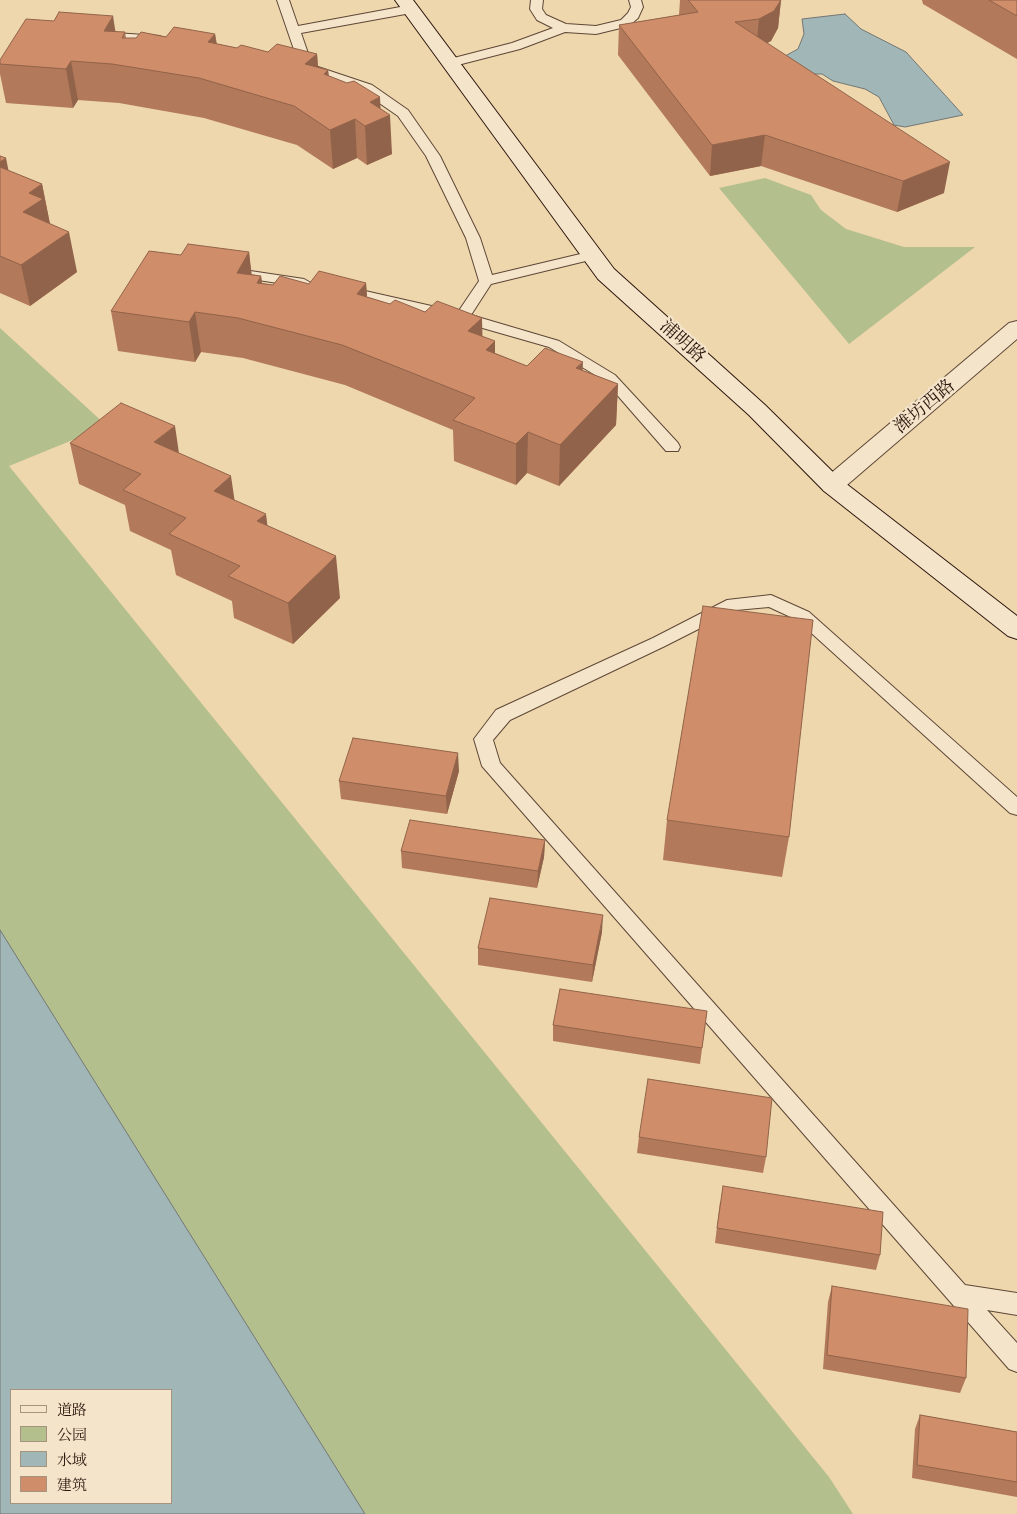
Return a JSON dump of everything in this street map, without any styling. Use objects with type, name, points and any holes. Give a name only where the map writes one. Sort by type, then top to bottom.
[{"type":"main road","name":"浦明路","points":[[408,5],[606,274],[756,410],[832,485],[1017,630]]},
{"type":"main road","name":"潍坊西路","points":[[832,485],[1017,328]]},
{"type":"lane","points":[[283,0],[306,67]]},
{"type":"lane","points":[[537,0],[536,10],[541,17],[564,28],[596,30],[625,23],[634,15],[637,7],[635,0]]},
{"type":"lane","points":[[294,30],[408,5]]},
{"type":"lane","points":[[450,63],[516,46],[564,28]]},
{"type":"lane","points":[[86,34],[174,42]]},
{"type":"lane","points":[[288,63],[306,67],[367,88],[403,112],[433,156],[473,238],[486,281]]},
{"type":"lane","points":[[462,317],[486,281],[592,255]]},
{"type":"lane","points":[[225,272],[327,287],[462,317],[554,344],[610,378],[672,447]]},
{"type":"lane","points":[[1017,808],[803,616],[771,601],[733,604],[659,642],[503,715],[483,739],[491,766],[1017,1361]]},
{"type":"lane","points":[[959,1295],[1017,1304]]},
{"type":"green space","points":[[765,178],[811,195],[821,210],[846,229],[904,247],[975,247],[849,344],[719,188]]},
{"type":"green space","points":[[0,328],[107,426],[9,466],[829,1477],[853,1514],[365,1514],[0,930]]},
{"type":"water","points":[[845,14],[861,29],[906,52],[963,115],[905,127],[894,125],[879,97],[865,89],[833,81],[822,74],[801,74],[774,62],[798,49],[804,34],[802,19]]},
{"type":"water","points":[[0,930],[365,1514],[0,1514]]},
{"type":"building","points":[[688,0],[781,0],[774,11],[759,19],[735,22],[950,162],[903,181],[765,135],[712,145],[619,25],[698,12]]},
{"type":"building","points":[[989,0],[1017,0],[1017,16]]},
{"type":"building","points":[[59,12],[113,16],[104,31],[125,32],[122,38],[136,38],[141,32],[166,37],[174,27],[215,34],[208,42],[237,48],[241,45],[268,52],[277,44],[317,54],[305,64],[328,70],[324,74],[347,83],[354,81],[380,97],[370,102],[390,115],[365,126],[355,119],[330,130],[294,106],[199,78],[112,64],[71,61],[66,69],[0,64],[0,60],[26,19],[54,21]]},
{"type":"building","points":[[0,156],[6,158],[0,162]]},
{"type":"building","points":[[0,167],[42,184],[29,193],[43,199],[23,212],[69,232],[21,265],[0,256]]},
{"type":"building","points":[[188,244],[249,252],[237,273],[261,276],[257,283],[273,285],[280,276],[309,284],[319,271],[366,283],[357,294],[390,304],[395,300],[425,312],[437,301],[482,318],[468,331],[495,341],[486,350],[527,366],[545,348],[583,362],[576,368],[618,384],[560,445],[528,432],[516,444],[453,420],[475,398],[342,345],[238,318],[195,312],[189,322],[111,311],[149,251],[181,255]]},
{"type":"building","points":[[121,403],[175,426],[154,442],[231,476],[214,491],[266,514],[257,521],[336,556],[288,603],[228,576],[240,566],[169,534],[186,518],[123,490],[141,474],[70,443]]},
{"type":"building","points":[[703,606],[813,620],[789,837],[667,820]]},
{"type":"building","points":[[353,738],[458,753],[446,796],[339,781]]},
{"type":"building","points":[[410,820],[545,840],[538,871],[401,851]]},
{"type":"building","points":[[490,898],[603,915],[593,965],[478,948]]},
{"type":"building","points":[[560,989],[707,1011],[702,1048],[553,1025]]},
{"type":"building","points":[[648,1079],[772,1098],[766,1157],[639,1137]]},
{"type":"building","points":[[723,1186],[883,1212],[880,1255],[717,1228]]},
{"type":"building","points":[[832,1286],[968,1309],[966,1378],[827,1355]]},
{"type":"building","points":[[920,1415],[1017,1432],[1017,1482],[917,1465]]}]
